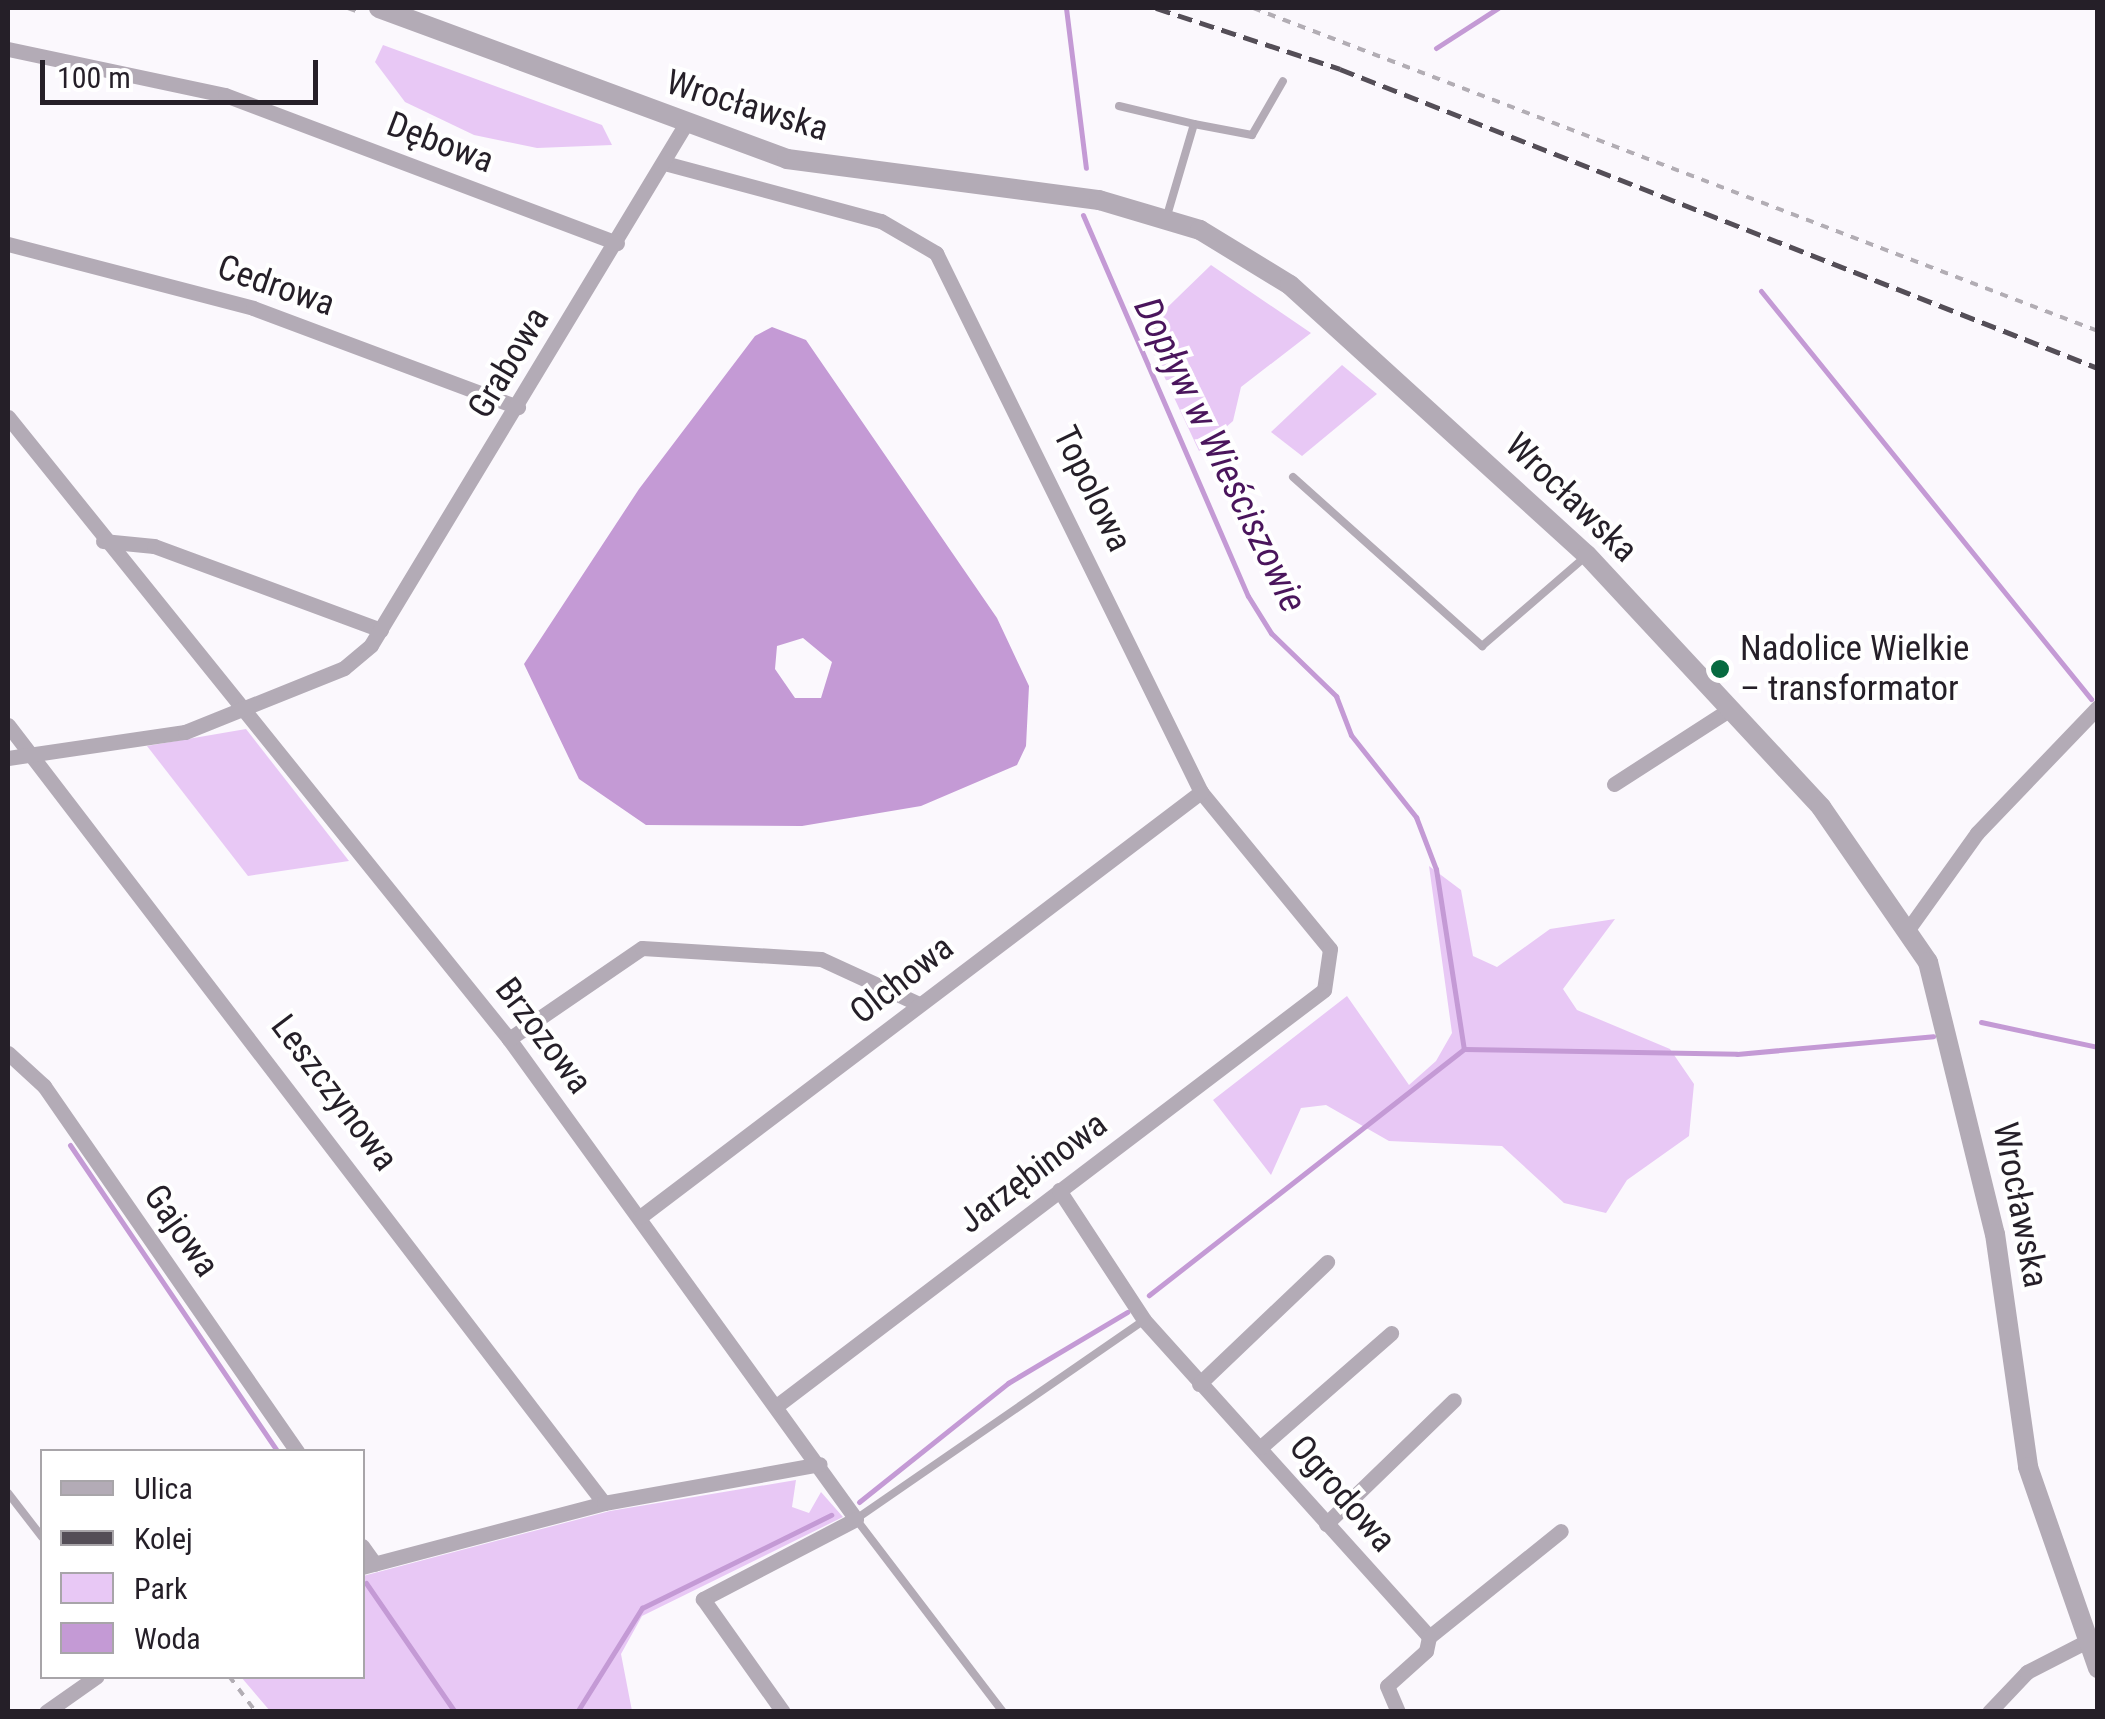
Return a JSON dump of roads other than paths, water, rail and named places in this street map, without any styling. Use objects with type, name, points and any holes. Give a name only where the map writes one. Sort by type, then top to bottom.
[{"type":"street","name":"Wrocławska","points":[[379,8],[685,125],[786,159],[1099,200],[1166,219],[1290,285],[1588,555],[1821,806],[1909,928],[1955,1050],[1995,1234],[2028,1467],[2098,1668]]},
{"type":"street","name":"Dębowa","points":[[8,49],[226,95],[617,243]]},
{"type":"street","name":"Grabowa","points":[[8,758],[185,732],[249,712],[344,668],[381,630],[668,164],[685,125]]},
{"type":"street","name":"Topolowa","points":[[668,164],[881,221],[936,254],[1201,792],[1330,949],[1324,990]]},
{"type":"street","name":"Cedrowa","points":[[8,244],[252,308],[518,407]]},
{"type":"street","name":"Brzozowa","points":[[8,418],[103,541],[249,712],[509,1039],[779,1404],[856,1520]]},
{"type":"street","points":[[103,541],[154,546],[381,630]]},
{"type":"street","points":[[1909,928],[1977,833],[2098,707]]},
{"type":"street","points":[[1614,784],[1732,708]]},
{"type":"street","name":"Leszczynowa","points":[[8,725],[604,1503]]},
{"type":"street","name":"Olchowa","points":[[640,1217],[1201,792]]},
{"type":"street","points":[[509,1039],[642,948],[822,958],[919,1004]]},
{"type":"street","name":"Jarzębinowa","points":[[779,1404],[1324,990]]},
{"type":"street","name":"Gajowa","points":[[9,1058],[44,1086],[295,1449]]},
{"type":"street","name":"Ogrodowa","points":[[1060,1190],[1144,1320],[1429,1636]]},
{"type":"street","points":[[1200,1384],[1326,1262]]},
{"type":"street","points":[[1261,1447],[1391,1332]]},
{"type":"street","points":[[1326,1524],[1454,1400]]},
{"type":"street","points":[[369,1566],[604,1503],[820,1464]]},
{"type":"street","points":[[782,1712],[703,1600],[856,1520]]},
{"type":"street","points":[[1398,1712],[1387,1686],[1426,1652],[1429,1636],[1562,1531]]},
{"type":"street","points":[[1990,1712],[2027,1672],[2087,1641]]},
{"type":"street","points":[[46,1712],[93,1679]]},
{"type":"lane","points":[[1119,106],[1252,136],[1282,81]]},
{"type":"lane","points":[[1166,219],[1194,124]]},
{"type":"lane","points":[[1292,477],[1482,646],[1588,555]]},
{"type":"lane","points":[[856,1520],[1144,1320]]},
{"type":"lane","points":[[8,1493],[40,1534]]},
{"type":"lane","name":"Brzozowa","points":[[856,1520],[1003,1712]]},
{"type":"water","points":[[772,327],[806,340],[997,618],[1029,686],[1026,746],[1017,765],[921,806],[802,826],[646,825],[579,779],[524,664],[639,489],[755,336]],"holes":[[[803,638],[832,662],[821,698],[795,698],[775,669],[777,646]]]},
{"type":"waterway","name":"Dopływ w Wieściszowie","points":[[1066,8],[1086,168]]},
{"type":"waterway","points":[[1436,48],[1498,8]]},
{"type":"waterway","name":"Dopływ w Wieściszowie","points":[[1083,215],[1248,596],[1271,633],[1336,696],[1351,735],[1416,817],[1436,869],[1464,1049],[1149,1295]]},
{"type":"waterway","points":[[1761,291],[2091,699]]},
{"type":"waterway","points":[[1981,1022],[2098,1047]]},
{"type":"waterway","points":[[1464,1049],[1737,1054],[1933,1036]]},
{"type":"waterway","points":[[70,1145],[276,1449]]},
{"type":"waterway","name":"Dopływ w Wieściszowie","points":[[859,1502],[1008,1383],[1127,1312]]},
{"type":"waterway","points":[[577,1712],[642,1608],[831,1515]]},
{"type":"waterway","points":[[366,1583],[455,1712]]},
{"type":"railway","points":[[1156,8],[1340,69],[2098,368]]},
{"type":"place","name":"Nadolice Wielkie – transformator","points":[[1720,669]]}]
